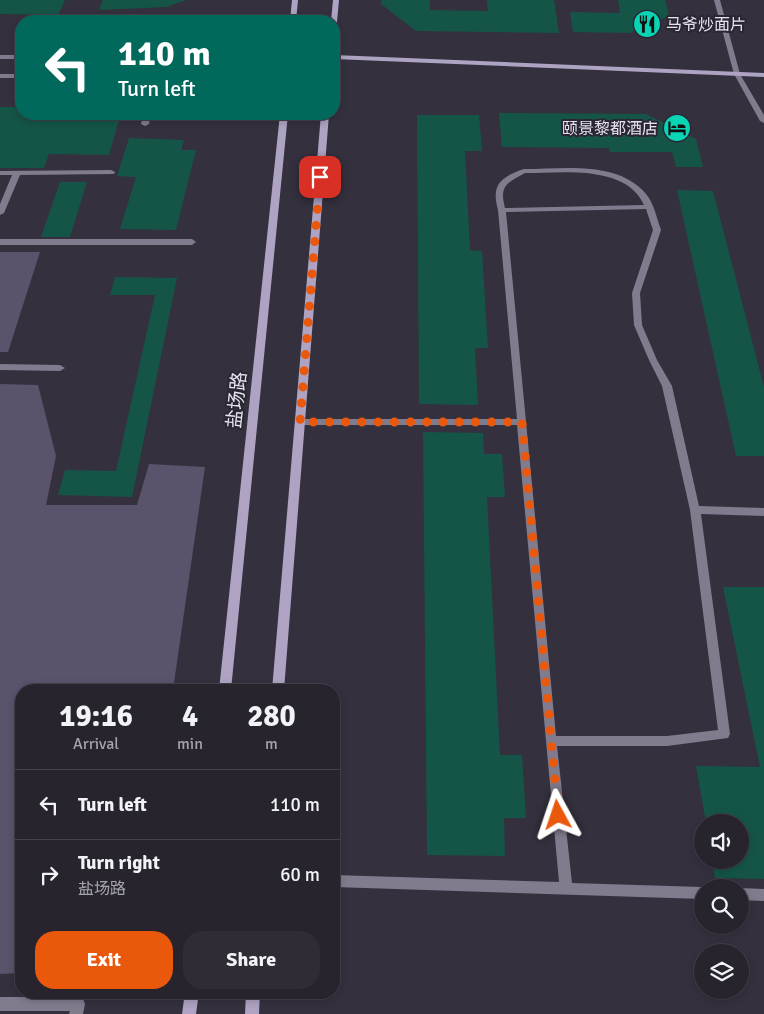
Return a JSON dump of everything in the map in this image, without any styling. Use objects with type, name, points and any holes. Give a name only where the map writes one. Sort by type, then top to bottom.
[{"type":"main road","points":[[294,15],[295,0]]},
{"type":"main road","points":[[335,15],[336,0]]},
{"type":"main road","points":[[340,57],[764,75]]},
{"type":"main road","name":"盐场路","points":[[226,684],[283,120]]},
{"type":"main road","points":[[278,684],[325,120]]},
{"type":"main road","points":[[189,1014],[191,999]]},
{"type":"main road","points":[[252,1014],[253,999]]},
{"type":"street","points":[[717,0],[737,74],[764,121]]},
{"type":"street","points":[[0,57],[15,57]]},
{"type":"street","points":[[0,76],[15,76]]},
{"type":"street","points":[[145,124],[146,120]]},
{"type":"street","points":[[552,741],[667,741],[724,734],[695,510],[667,386],[638,325],[636,294],[656,230],[644,196],[635,186],[605,173],[587,171],[524,171],[509,178],[500,188],[498,196],[502,210],[552,741],[566,889]]},
{"type":"street","points":[[0,173],[110,172]]},
{"type":"street","points":[[0,213],[17,173]]},
{"type":"street","points":[[502,210],[649,207]]},
{"type":"street","points":[[0,242],[192,242]]},
{"type":"street","points":[[0,368],[60,368]]},
{"type":"street","points":[[300,422],[522,422]]},
{"type":"street","points":[[695,510],[764,512]]},
{"type":"street","points":[[340,881],[694,893]]},
{"type":"street","points":[[749,894],[764,895]]},
{"type":"street","points":[[0,1004],[78,1004],[76,1014]]},
{"type":"shaded area","points":[[0,252],[40,252],[8,352],[0,352]]},
{"type":"shaded area","points":[[0,384],[38,385],[56,456],[46,505],[137,505],[149,464],[205,467],[174,684],[15,684],[15,973],[0,974]]},
{"type":"building","points":[[0,0],[65,0],[58,15],[0,14]]},
{"type":"building","points":[[103,0],[186,0],[166,7],[99,10]]},
{"type":"building","points":[[381,0],[430,0],[430,10],[488,11],[487,0],[554,0],[559,33],[416,31],[381,4]]},
{"type":"building","points":[[618,0],[665,0],[669,16],[630,33],[573,32],[570,12],[620,13]]},
{"type":"building","points":[[0,107],[15,107],[15,120],[119,120],[109,155],[49,154],[44,168],[0,168]]},
{"type":"building","points":[[499,113],[646,114],[696,139],[703,167],[676,167],[672,152],[610,152],[609,148],[502,147]]},
{"type":"building","points":[[417,115],[479,115],[482,151],[465,151],[470,250],[482,251],[488,348],[475,348],[478,405],[419,404]]},
{"type":"building","points":[[129,138],[184,140],[181,150],[196,150],[176,230],[120,229],[136,177],[117,176]]},
{"type":"building","points":[[60,182],[87,182],[70,237],[41,237]]},
{"type":"building","points":[[677,190],[713,191],[764,387],[764,456],[736,456]]},
{"type":"building","points":[[115,277],[177,278],[132,497],[58,495],[65,470],[116,471],[155,295],[110,295]]},
{"type":"building","points":[[423,432],[483,433],[484,454],[502,454],[505,497],[487,497],[500,755],[522,755],[526,818],[504,818],[505,856],[427,855]]},
{"type":"building","points":[[723,587],[764,587],[764,879],[715,878],[714,869],[749,869],[749,814],[705,814],[696,766],[760,767]]},
{"type":"place","name":"马爷炒面片","points":[[647,24]]},
{"type":"place","name":"颐景黎都酒店","points":[[677,128]]},
{"type":"route","points":[[320,177],[300,422],[522,422],[558,815]]}]
